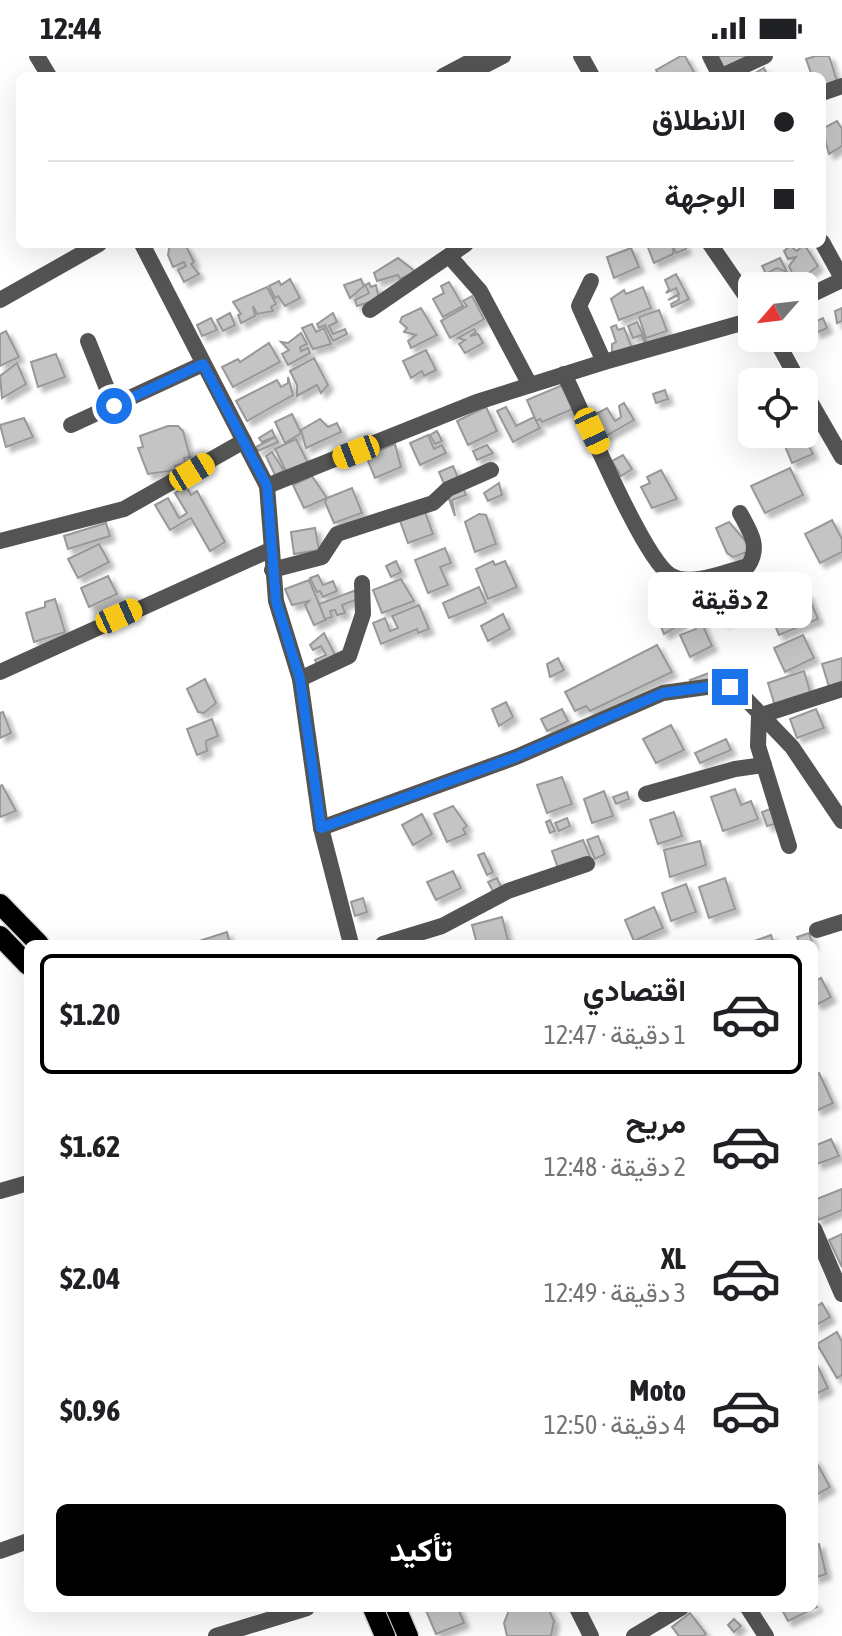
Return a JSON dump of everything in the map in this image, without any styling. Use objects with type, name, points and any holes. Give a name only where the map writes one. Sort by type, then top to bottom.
[{"type":"main road","points":[[0,904],[35,940]]},
{"type":"main road","points":[[0,936],[24,961]]},
{"type":"main road","points":[[375,1612],[385,1636]]},
{"type":"main road","points":[[398,1612],[408,1636]]},
{"type":"street","points":[[730,72],[765,56]]},
{"type":"street","points":[[458,72],[494,62]]},
{"type":"street","points":[[473,72],[494,62]]},
{"type":"street","points":[[0,300],[93,248]]},
{"type":"street","points":[[144,248],[267,486],[276,601],[300,679],[321,828],[350,940]]},
{"type":"street","points":[[370,310],[461,248]]},
{"type":"street","points":[[713,248],[738,285]]},
{"type":"street","points":[[818,291],[842,279],[825,248]]},
{"type":"street","points":[[450,257],[480,291],[530,385]]},
{"type":"street","points":[[591,281],[579,306],[604,362]]},
{"type":"street","points":[[267,486],[530,385],[738,324]]},
{"type":"street","points":[[88,341],[114,406]]},
{"type":"street","points":[[71,425],[203,364]]},
{"type":"street","points":[[564,374],[640,535],[669,574],[690,580],[748,566],[756,555],[756,545],[740,513]]},
{"type":"street","points":[[818,415],[842,457]]},
{"type":"street","points":[[0,541],[124,509],[244,441]]},
{"type":"street","points":[[272,570],[322,557],[337,534],[433,503],[448,489],[491,470]]},
{"type":"street","points":[[0,672],[270,550]]},
{"type":"street","points":[[300,679],[349,656],[363,614],[362,583]]},
{"type":"street","points":[[321,828],[516,757],[663,693],[721,685],[743,696],[792,747],[842,821]]},
{"type":"street","points":[[759,716],[842,689]]},
{"type":"street","points":[[759,716],[756,736],[789,846]]},
{"type":"street","points":[[646,794],[735,769],[764,765]]},
{"type":"street","points":[[396,940],[442,926],[508,891],[587,864]]},
{"type":"street","points":[[817,930],[842,922]]},
{"type":"street","points":[[0,1191],[24,1184]]},
{"type":"street","points":[[818,1238],[842,1294]]},
{"type":"street","points":[[0,1551],[24,1542]]},
{"type":"street","points":[[216,1636],[294,1612]]},
{"type":"street","points":[[579,1612],[589,1635]]},
{"type":"street","points":[[634,1636],[674,1612]]},
{"type":"street","points":[[751,1612],[766,1636]]},
{"type":"building","points":[[685,56],[694,72],[657,72],[656,70]]},
{"type":"building","points":[[716,56],[751,56],[724,71]]},
{"type":"building","points":[[829,56],[837,81],[826,85],[826,72],[811,72],[806,59]]},
{"type":"building","points":[[837,121],[842,129],[842,146],[829,154],[826,143],[826,127]]},
{"type":"building","points":[[169,248],[187,248],[194,262],[191,264],[199,274],[184,282],[178,270],[186,266],[184,262],[173,267],[168,255]]},
{"type":"building","points":[[631,248],[639,267],[614,278],[607,257]]},
{"type":"building","points":[[648,248],[673,248],[673,254],[654,263]]},
{"type":"building","points":[[793,248],[797,251],[807,248],[818,266],[810,272],[792,272],[789,266],[796,257],[788,259],[784,251]]},
{"type":"building","points":[[398,258],[416,272],[400,279],[398,275],[377,281],[374,273]]},
{"type":"building","points":[[780,258],[787,272],[777,268],[765,272],[762,266]]},
{"type":"building","points":[[676,274],[689,299],[672,307],[671,304],[679,300],[678,295],[668,300],[679,294],[676,288],[666,293],[669,289],[665,280]]},
{"type":"building","points":[[290,279],[300,298],[285,306],[278,296],[275,298],[269,286],[279,281],[281,285]]},
{"type":"building","points":[[361,279],[364,286],[350,298],[344,285]]},
{"type":"building","points":[[449,282],[463,306],[443,317],[433,299],[444,293],[441,286]]},
{"type":"building","points":[[365,285],[376,285],[379,299],[357,306],[355,300],[369,293]]},
{"type":"building","points":[[267,287],[276,304],[271,307],[273,311],[257,314],[253,306],[255,316],[241,323],[238,315],[241,314],[233,302]]},
{"type":"building","points":[[643,287],[651,308],[619,320],[611,299],[624,290],[626,294]]},
{"type":"building","points":[[472,296],[484,319],[450,338],[441,321],[467,306],[463,301]]},
{"type":"building","points":[[421,308],[437,335],[411,348],[408,341],[416,335],[404,332],[407,328],[400,322],[402,317]]},
{"type":"building","points":[[842,308],[842,321],[837,323],[835,311]]},
{"type":"building","points":[[659,310],[667,331],[646,338],[639,317]]},
{"type":"building","points":[[230,313],[235,325],[223,331],[217,320]]},
{"type":"building","points":[[333,313],[337,322],[329,326],[333,334],[345,329],[347,334],[333,341],[325,325],[319,328],[317,324]]},
{"type":"building","points":[[211,318],[217,330],[202,336],[197,325]]},
{"type":"building","points":[[823,318],[827,328],[818,332],[818,320]]},
{"type":"building","points":[[637,322],[645,344],[641,335],[633,338],[628,326]]},
{"type":"building","points":[[312,324],[316,332],[324,328],[331,344],[313,349],[302,328]]},
{"type":"building","points":[[616,325],[618,330],[624,328],[633,351],[612,353],[612,344],[616,342],[611,327]]},
{"type":"building","points":[[474,329],[476,332],[470,336],[478,334],[483,343],[465,353],[459,344],[465,340],[458,338]]},
{"type":"building","points":[[6,331],[19,357],[0,366],[0,334]]},
{"type":"building","points":[[301,333],[307,344],[300,347],[301,351],[308,348],[310,353],[288,365],[282,354],[289,350],[281,342],[288,343]]},
{"type":"building","points":[[269,343],[280,362],[233,387],[222,367],[238,359],[240,362]]},
{"type":"building","points":[[426,350],[436,370],[424,376],[422,371],[411,378],[403,361]]},
{"type":"building","points":[[56,354],[65,377],[38,387],[31,362]]},
{"type":"building","points":[[314,358],[328,385],[321,393],[317,385],[297,396],[297,385],[290,371]]},
{"type":"building","points":[[17,363],[26,384],[2,398],[0,376]]},
{"type":"building","points":[[288,377],[293,395],[247,421],[236,401],[277,380],[281,387],[288,383]]},
{"type":"building","points":[[565,384],[575,408],[542,422],[540,419],[536,421],[527,400]]},
{"type":"building","points":[[665,390],[668,399],[656,403],[653,394]]},
{"type":"building","points":[[624,403],[634,420],[606,436],[594,415],[607,408],[615,421],[621,417],[619,406]]},
{"type":"building","points":[[486,407],[497,431],[468,445],[457,421]]},
{"type":"building","points":[[506,407],[516,426],[534,417],[540,428],[513,442],[497,411]]},
{"type":"building","points":[[292,414],[301,433],[285,443],[275,422]]},
{"type":"building","points":[[24,418],[33,437],[6,447],[0,425]]},
{"type":"building","points":[[320,419],[328,427],[337,423],[341,432],[306,448],[301,430]]},
{"type":"building","points":[[168,426],[178,426],[183,431],[190,457],[184,458],[185,463],[175,466],[176,470],[148,474],[138,448],[143,447],[140,436]]},
{"type":"building","points":[[272,430],[275,437],[262,442],[259,438]]},
{"type":"building","points":[[437,431],[442,441],[435,444],[430,435]]},
{"type":"building","points":[[428,435],[434,449],[442,445],[446,453],[420,465],[410,443]]},
{"type":"building","points":[[275,437],[278,442],[258,451],[256,447]]},
{"type":"building","points":[[296,439],[309,465],[288,475],[275,449]]},
{"type":"building","points":[[395,444],[401,467],[375,478],[366,456]]},
{"type":"building","points":[[487,445],[493,453],[477,460],[473,451]]},
{"type":"building","points":[[786,448],[810,448],[813,454],[792,463]]},
{"type":"building","points":[[272,452],[284,471],[275,475],[266,456]]},
{"type":"building","points":[[623,455],[632,469],[621,476],[612,461]]},
{"type":"building","points":[[453,466],[459,480],[445,486],[439,472]]},
{"type":"building","points":[[790,468],[803,495],[765,513],[751,486]]},
{"type":"building","points":[[661,470],[677,499],[652,508],[641,487],[650,483],[647,477]]},
{"type":"building","points":[[312,476],[327,498],[304,508],[293,485]]},
{"type":"building","points":[[499,483],[502,495],[488,501],[484,493]]},
{"type":"building","points":[[186,486],[191,495],[197,491],[225,542],[210,551],[191,518],[170,530],[155,505],[168,498],[179,518],[187,513],[175,493]]},
{"type":"building","points":[[463,487],[466,495],[452,500],[455,516],[448,496]]},
{"type":"building","points":[[352,488],[362,513],[334,523],[325,502],[327,498]]},
{"type":"building","points":[[424,509],[433,534],[408,543],[399,518]]},
{"type":"building","points":[[479,514],[486,515],[496,544],[475,552],[465,522]]},
{"type":"building","points":[[832,520],[842,539],[842,552],[820,563],[805,534]]},
{"type":"building","points":[[729,522],[753,550],[733,557],[727,553],[716,528]]},
{"type":"building","points":[[106,523],[110,536],[68,549],[64,536]]},
{"type":"building","points":[[315,528],[319,550],[294,554],[291,532]]},
{"type":"building","points":[[99,544],[109,562],[78,578],[68,559]]},
{"type":"building","points":[[445,548],[451,563],[440,567],[448,585],[428,593],[415,560]]},
{"type":"building","points":[[396,561],[401,572],[391,577],[386,566]]},
{"type":"building","points":[[493,561],[495,565],[505,561],[517,587],[488,599],[476,569]]},
{"type":"building","points":[[318,575],[323,585],[333,581],[337,591],[323,597],[320,591],[317,592],[310,578]]},
{"type":"building","points":[[108,576],[117,594],[89,607],[81,588]]},
{"type":"building","points":[[401,579],[414,601],[382,613],[373,590]]},
{"type":"building","points":[[309,580],[326,620],[314,625],[305,605],[309,601],[292,605],[285,589]]},
{"type":"building","points":[[737,583],[749,608],[724,622],[717,610],[721,607],[718,600],[723,597],[720,593]]},
{"type":"building","points":[[479,587],[486,603],[449,618],[443,603]]},
{"type":"building","points":[[359,589],[363,597],[342,605],[345,613],[337,615],[335,610],[330,611],[332,617],[325,619],[319,604]]},
{"type":"building","points":[[807,593],[818,619],[779,635],[774,623],[788,617],[782,603]]},
{"type":"building","points":[[55,599],[65,632],[34,642],[26,613],[45,607],[45,602]]},
{"type":"building","points":[[679,601],[685,615],[680,618],[682,623],[664,634],[655,613]]},
{"type":"building","points":[[419,605],[429,629],[418,633],[417,629],[381,644],[373,623],[385,618],[390,631],[398,628],[392,616]]},
{"type":"building","points":[[503,614],[510,629],[488,641],[481,626]]},
{"type":"building","points":[[700,619],[712,646],[690,657],[680,635],[696,629],[694,623]]},
{"type":"building","points":[[324,633],[336,657],[318,666],[315,660],[326,655],[321,646],[313,650],[310,645]]},
{"type":"building","points":[[803,635],[814,658],[785,672],[774,648]]},
{"type":"building","points":[[657,645],[672,672],[590,711],[586,706],[575,711],[565,692]]},
{"type":"building","points":[[558,658],[564,670],[550,677],[547,664]]},
{"type":"building","points":[[842,658],[842,686],[830,690],[822,664]]},
{"type":"building","points":[[804,671],[811,695],[775,706],[768,683]]},
{"type":"building","points":[[709,673],[714,682],[694,686],[690,680]]},
{"type":"building","points":[[205,679],[216,703],[204,713],[198,712],[187,689]]},
{"type":"building","points":[[506,702],[513,717],[499,726],[492,709]]},
{"type":"building","points":[[562,709],[568,721],[547,731],[541,719]]},
{"type":"building","points":[[816,709],[824,728],[797,738],[790,719]]},
{"type":"building","points":[[3,712],[11,733],[0,738],[0,713]]},
{"type":"building","points":[[212,719],[218,736],[206,741],[207,751],[197,755],[187,729]]},
{"type":"building","points":[[671,725],[684,750],[656,763],[643,739]]},
{"type":"building","points":[[726,739],[731,750],[700,763],[695,753]]},
{"type":"building","points":[[562,777],[572,804],[547,813],[537,785]]},
{"type":"building","points":[[0,786],[16,811],[0,817]]},
{"type":"building","points":[[735,789],[741,805],[751,801],[758,819],[723,831],[711,797]]},
{"type":"building","points":[[604,791],[613,816],[592,823],[584,799]]},
{"type":"building","points":[[627,792],[629,799],[616,804],[613,797]]},
{"type":"building","points":[[453,806],[467,826],[463,829],[466,834],[447,842],[434,814]]},
{"type":"building","points":[[773,808],[778,823],[767,826],[762,812]]},
{"type":"building","points":[[674,812],[682,836],[658,844],[650,820]]},
{"type":"building","points":[[422,814],[432,834],[413,845],[402,825]]},
{"type":"building","points":[[567,818],[570,826],[559,831],[555,823]]},
{"type":"building","points":[[550,820],[555,831],[550,833],[546,822]]},
{"type":"building","points":[[598,836],[605,854],[595,859],[587,840]]},
{"type":"building","points":[[583,840],[591,859],[559,871],[552,851]]},
{"type":"building","points":[[700,841],[706,865],[670,877],[664,850]]},
{"type":"building","points":[[484,853],[493,872],[487,875],[478,855]]},
{"type":"building","points":[[453,871],[461,888],[436,900],[427,882]]},
{"type":"building","points":[[497,878],[502,889],[494,893],[488,882]]},
{"type":"building","points":[[725,878],[735,909],[709,918],[699,887]]},
{"type":"building","points":[[686,884],[696,912],[671,921],[662,893]]},
{"type":"building","points":[[363,898],[367,912],[355,916],[351,902]]},
{"type":"building","points":[[654,907],[663,928],[634,940],[625,920]]},
{"type":"building","points":[[502,917],[508,940],[476,940],[472,925]]},
{"type":"building","points":[[227,932],[229,940],[202,940]]},
{"type":"building","points":[[809,933],[812,940],[798,940],[797,937]]},
{"type":"building","points":[[821,978],[831,997],[818,1004],[818,980]]},
{"type":"building","points":[[818,1073],[833,1103],[818,1110]]},
{"type":"building","points":[[831,1139],[839,1156],[818,1164],[818,1144]]},
{"type":"building","points":[[842,1189],[842,1210],[818,1220],[818,1198]]},
{"type":"building","points":[[842,1234],[842,1267],[829,1240]]},
{"type":"building","points":[[822,1303],[830,1317],[818,1324],[818,1306]]},
{"type":"building","points":[[837,1332],[842,1342],[842,1375],[837,1378],[818,1343]]},
{"type":"building","points":[[818,1367],[828,1388],[818,1393]]},
{"type":"building","points":[[818,1465],[830,1487],[818,1494]]},
{"type":"building","points":[[818,1544],[826,1574],[818,1577]]},
{"type":"building","points":[[427,1612],[460,1612],[464,1623],[436,1634]]},
{"type":"building","points":[[508,1612],[550,1612],[554,1621],[551,1636],[507,1636],[504,1623]]},
{"type":"building","points":[[783,1612],[807,1612],[788,1621]]},
{"type":"building","points":[[690,1613],[706,1634],[703,1636],[679,1636],[672,1627]]},
{"type":"building","points":[[734,1619],[741,1626],[734,1632],[728,1625]]},
{"type":"route","points":[[114,406],[203,364],[267,486],[276,601],[300,679],[321,828],[516,757],[663,693],[721,685],[730,687]]}]
